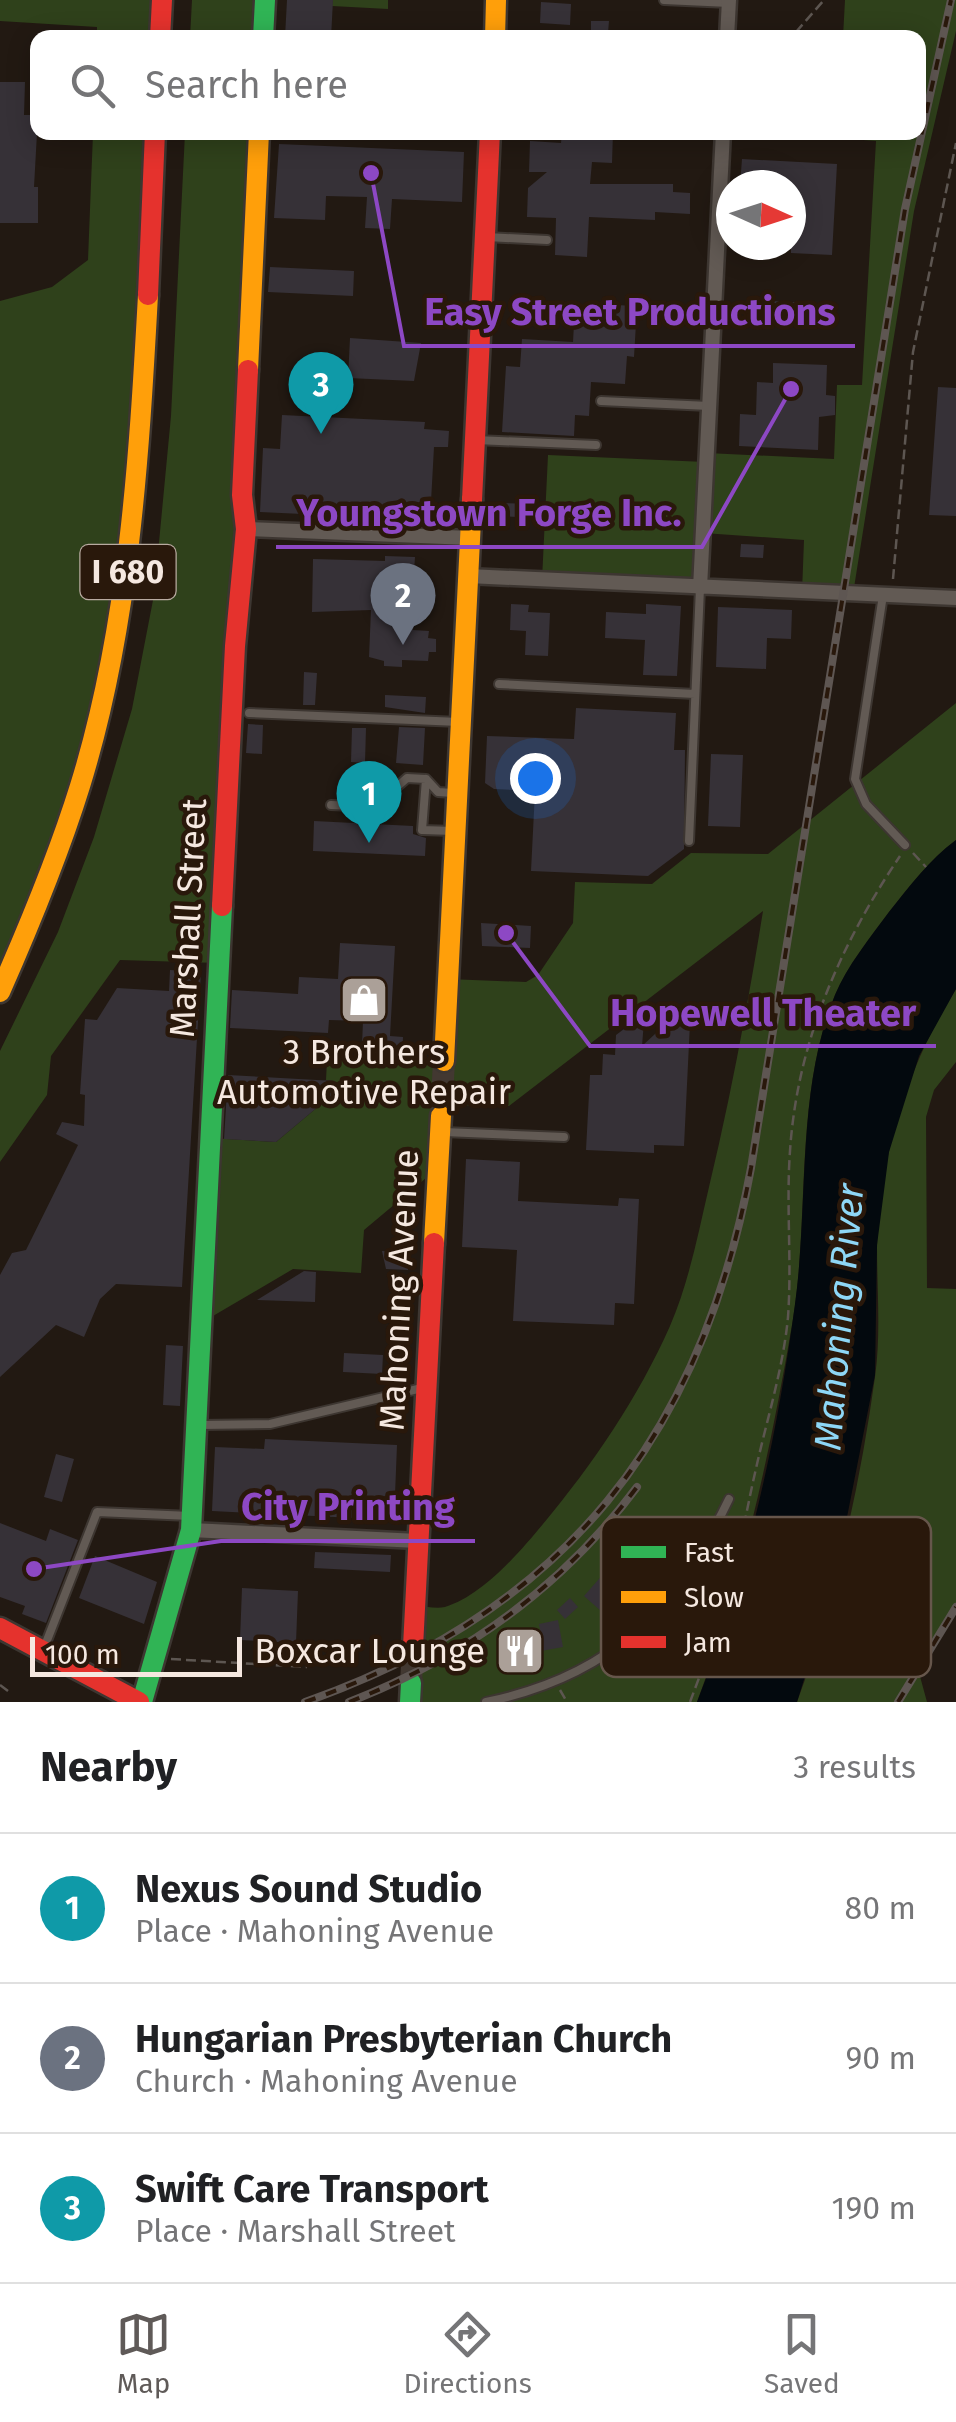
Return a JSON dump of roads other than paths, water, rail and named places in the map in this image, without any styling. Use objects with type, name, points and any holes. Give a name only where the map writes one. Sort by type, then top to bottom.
[{"type":"main road","points":[[160,30],[162,0]]},
{"type":"main road","points":[[263,30],[265,0]]},
{"type":"main road","points":[[494,30],[496,0]]},
{"type":"main road","name":"I 680","points":[[0,992],[37,912],[77,797],[122,612],[140,450],[155,140]]},
{"type":"main road","name":"Marshall Street","points":[[141,1702],[191,1523],[234,664],[246,529],[242,494],[258,140]]},
{"type":"main road","points":[[444,1061],[490,140]]},
{"type":"main road","name":"Mahoning Avenue","points":[[413,1646],[440,1124]]},
{"type":"main road","points":[[0,1628],[141,1702]]},
{"type":"street","points":[[727,30],[729,2]]},
{"type":"street","points":[[700,588],[722,140]]},
{"type":"street","points":[[246,529],[470,538]]},
{"type":"street","points":[[468,576],[956,598]]},
{"type":"street","points":[[191,1523],[418,1542]]},
{"type":"lane","points":[[664,0],[729,2]]},
{"type":"lane","points":[[485,237],[547,240]]},
{"type":"lane","points":[[601,401],[709,406]]},
{"type":"lane","points":[[475,440],[596,445]]},
{"type":"lane","points":[[689,841],[700,588]]},
{"type":"lane","points":[[887,595],[855,779],[866,804],[904,845]]},
{"type":"lane","points":[[499,684],[695,694]]},
{"type":"lane","points":[[249,713],[461,722]]},
{"type":"lane","points":[[330,805],[374,807],[407,778],[426,778],[438,792],[458,793]]},
{"type":"lane","points":[[426,778],[422,830],[456,831]]},
{"type":"lane","points":[[440,1124],[564,1137]]},
{"type":"lane","points":[[196,1425],[270,1424],[426,1386]]},
{"type":"lane","points":[[721,1517],[729,1499]]},
{"type":"lane","points":[[43,1651],[96,1512],[191,1523]]},
{"type":"lane","points":[[486,1702],[556,1684],[601,1655]]},
{"type":"water","name":"Mahoning River","points":[[956,840],[956,989],[919,1056],[889,1152],[877,1245],[875,1375],[847,1517],[755,1517],[795,1304],[809,1108],[823,1031],[840,984],[859,952],[937,856]]},
{"type":"water","points":[[706,1677],[805,1677],[797,1702],[697,1702]]},
{"type":"tunnel","points":[[441,1116],[444,1061]]},
{"type":"tunnel","points":[[411,1683],[413,1647]]},
{"type":"railway","points":[[926,114],[951,0]]},
{"type":"railway","points":[[305,1702],[397,1664],[477,1618],[547,1564],[607,1501],[657,1431],[697,1352],[728,1264],[751,1168],[905,209],[920,140]]},
{"type":"railway","points":[[613,1517],[637,1487]]},
{"type":"railway","points":[[349,1702],[472,1641],[544,1587],[601,1530]]},
{"type":"railway","points":[[931,1648],[956,1607]]},
{"type":"railway","points":[[898,1702],[913,1677]]},
{"type":"place","name":"Easy Street Productions","points":[[371,173]]},
{"type":"place","name":"Youngstown Forge Inc.","points":[[791,389]]},
{"type":"place","name":"Swift Care Transport","points":[[321,434]]},
{"type":"place","name":"Hungarian Presbyterian Church","points":[[403,645]]},
{"type":"place","name":"Nexus Sound Studio","points":[[369,843]]},
{"type":"place","name":"Hopewell Theater","points":[[506,933]]},
{"type":"place","name":"3 Brothers Automotive Repair","points":[[364,1000]]},
{"type":"place","name":"City Printing","points":[[34,1569]]},
{"type":"place","name":"Boxcar Lounge","points":[[520,1651]]}]
